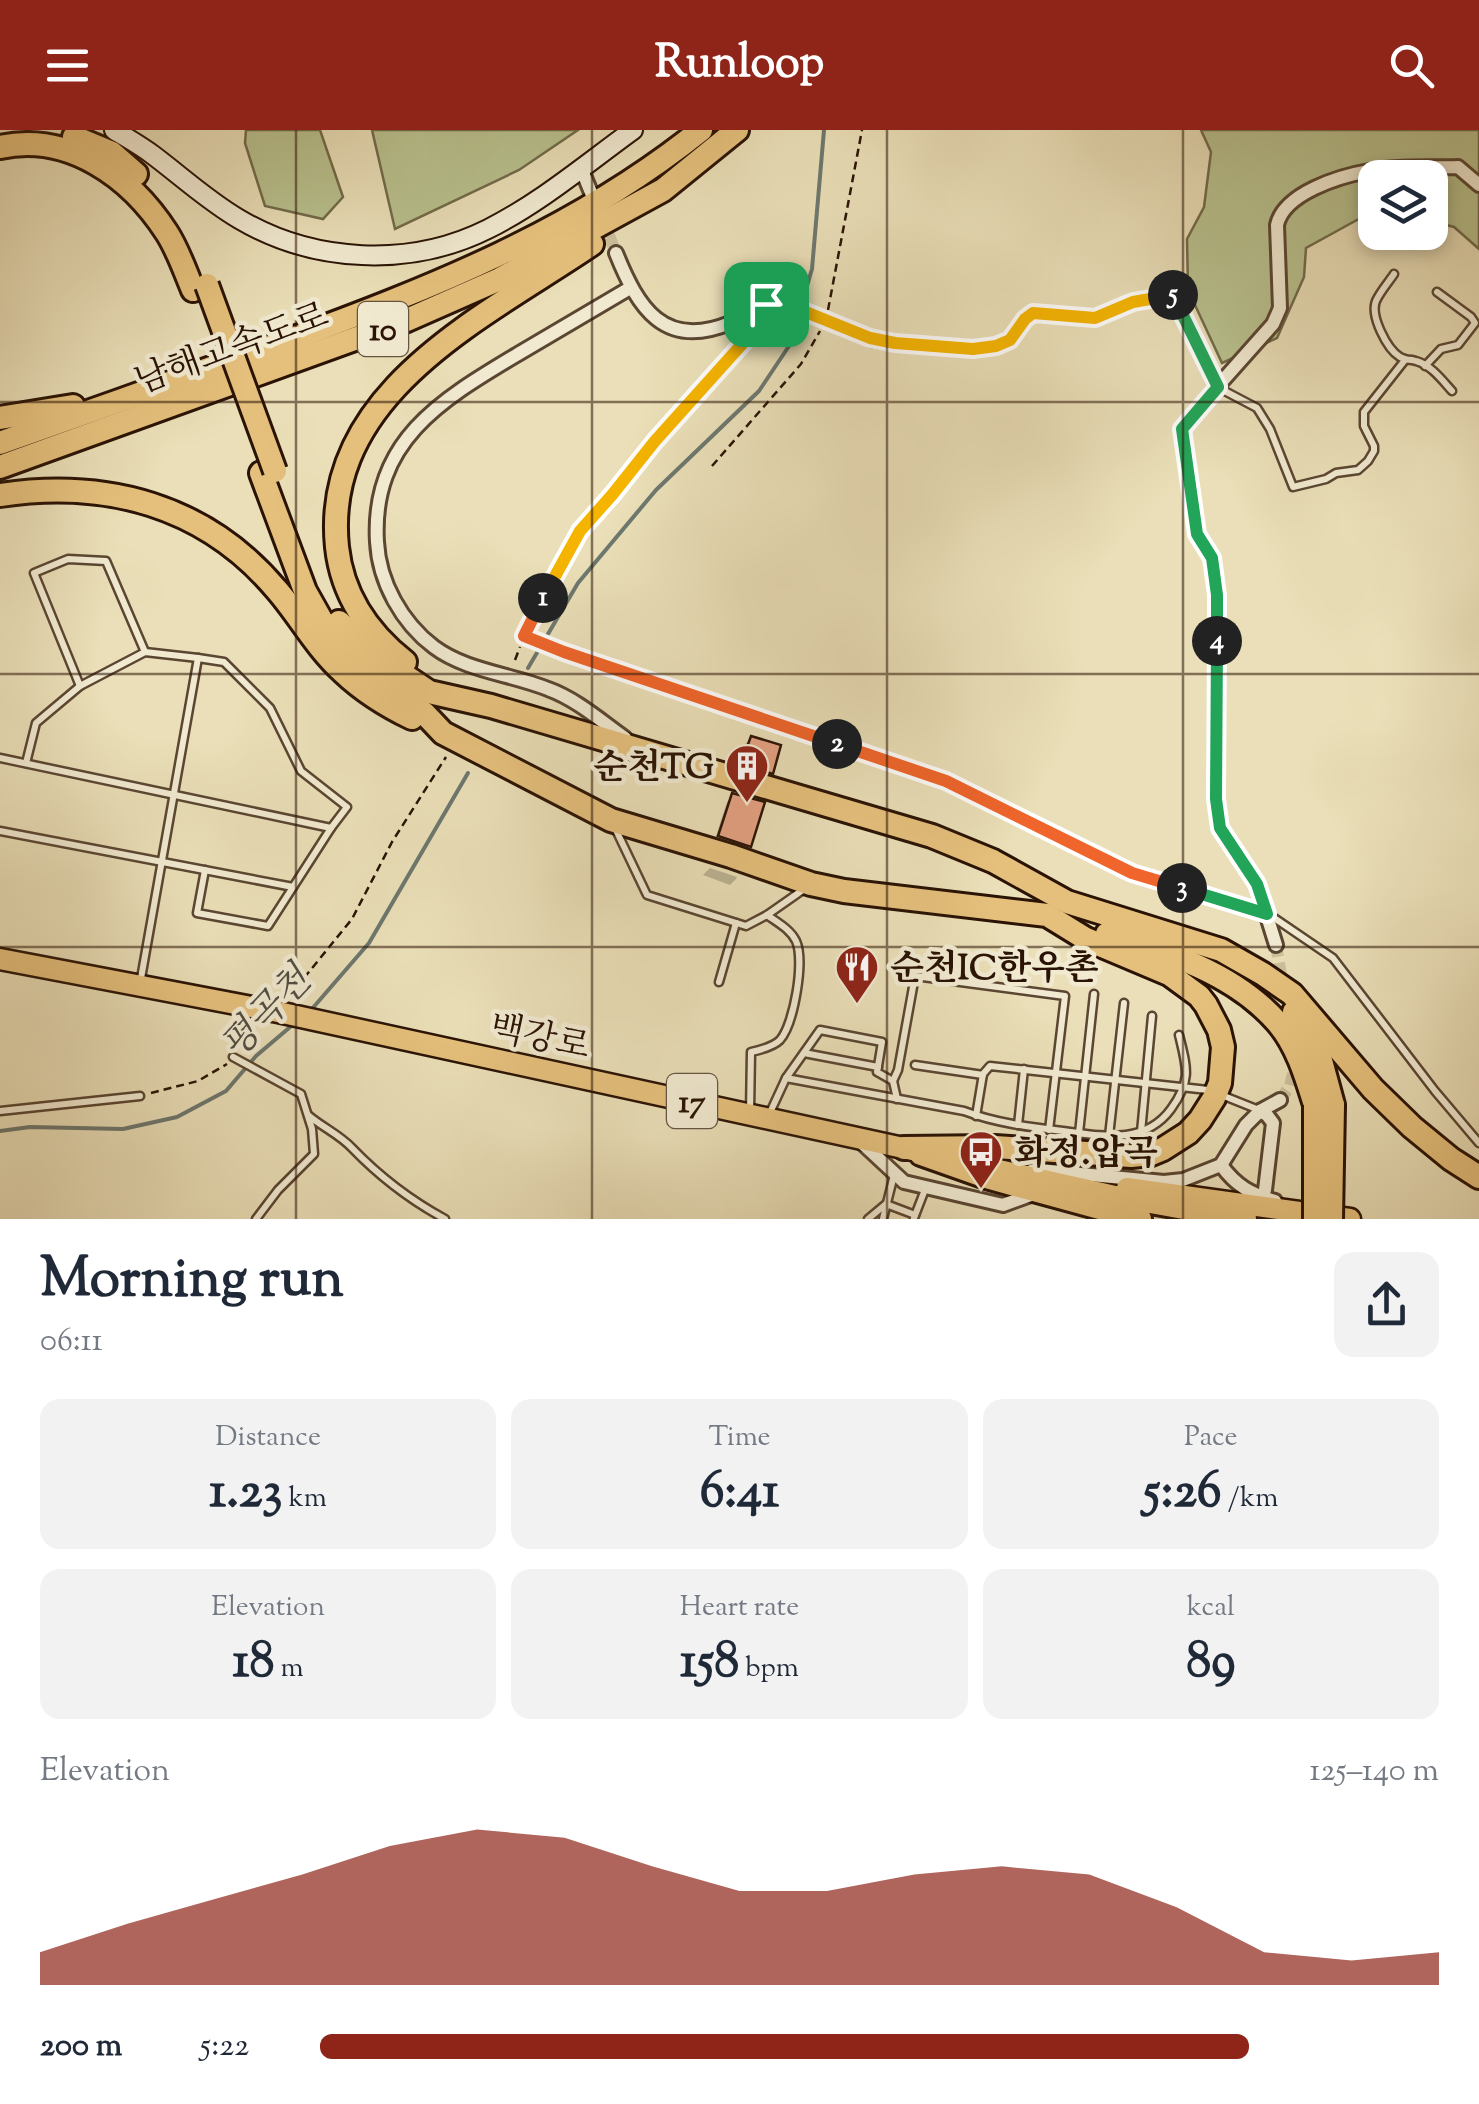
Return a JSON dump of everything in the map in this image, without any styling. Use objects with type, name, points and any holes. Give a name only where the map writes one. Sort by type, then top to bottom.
[{"type":"highway","points":[[34,130],[65,133],[112,153],[152,188],[182,228],[305,590],[328,632],[362,668],[425,714],[445,744]]},
{"type":"highway","name":"남해고속도로","points":[[0,443],[400,299],[491,260],[591,206],[701,130]]},
{"type":"highway","name":"남해고속도로","points":[[0,466],[406,320],[500,279],[663,190],[737,130]]},
{"type":"highway","points":[[0,147],[17,143],[63,148],[107,168],[141,197],[200,287]]},
{"type":"highway","points":[[457,698],[390,650],[364,621],[348,590],[334,524],[350,456],[376,410],[414,368],[663,190]]},
{"type":"highway","points":[[0,418],[140,394]]},
{"type":"highway","points":[[268,472],[320,591],[342,626],[371,653],[430,692],[491,706],[932,836],[993,861],[1067,902],[1221,950],[1292,994],[1373,1089],[1412,1127],[1479,1176]]},
{"type":"highway","points":[[0,495],[31,491],[131,497],[173,512],[211,532],[275,588],[341,671],[385,705],[445,744],[611,820],[811,884],[1046,915],[1154,948],[1210,972],[1249,995],[1278,1023],[1324,1105],[1304,1215]]},
{"type":"highway","points":[[904,1148],[996,1147],[1141,1156],[1164,1150],[1188,1133],[1214,1098],[1223,1068],[1223,1047],[1219,1030],[1198,996],[1170,974],[1086,939],[1046,915]]},
{"type":"highway","points":[[1263,974],[1296,1015],[1320,1057],[1331,1219]]},
{"type":"highway","points":[[904,1148],[986,1177],[1137,1209]]},
{"type":"highway","name":"17","points":[[1137,1209],[1244,1219]]},
{"type":"main road","points":[[114,130],[220,207],[262,232],[355,256],[400,254],[442,246],[486,230],[633,130]]},
{"type":"main road","name":"백강로","points":[[0,958],[278,1012],[759,1116],[1065,1184],[1137,1209],[1191,1219]]},
{"type":"main road","name":"백강로","points":[[1065,1184],[1133,1188],[1350,1219]]},
{"type":"street","points":[[1276,945],[1257,884],[1220,828],[1216,799],[1217,595],[1212,558],[1197,534],[1182,429],[1272,324],[1280,308],[1277,225],[1279,214],[1292,202],[1322,184],[1370,171],[1458,167],[1479,185]]},
{"type":"street","points":[[581,168],[592,195]]},
{"type":"street","points":[[616,253],[630,288],[656,319],[667,328],[691,332],[728,324],[766,304],[781,302],[870,338],[973,349],[1010,340],[1033,313],[1095,318],[1133,302],[1173,295],[1218,387]]},
{"type":"street","points":[[630,288],[463,387],[427,414],[405,439],[382,483],[376,542],[387,588],[409,622],[433,646],[471,665],[566,697],[644,751]]},
{"type":"street","points":[[1013,1173],[1039,1170],[1164,1182],[1184,1180],[1221,1164],[1246,1125],[1280,1100]]},
{"type":"street","points":[[1260,1111],[1274,1123],[1265,1190]]},
{"type":"street","points":[[856,1138],[904,1182],[1004,1205],[1065,1184]]},
{"type":"street","points":[[1221,1164],[1242,1188],[1304,1215]]},
{"type":"lane","points":[[1394,274],[1375,309],[1387,345],[1405,360],[1419,361],[1452,391]]},
{"type":"lane","points":[[1425,366],[1441,349],[1458,345],[1476,323],[1437,292]]},
{"type":"lane","points":[[1218,387],[1258,408],[1294,488],[1336,473],[1358,470],[1368,461],[1374,446],[1364,426],[1364,412],[1405,360]]},
{"type":"lane","points":[[80,686],[34,574],[68,559],[106,561],[145,652]]},
{"type":"lane","points":[[524,636],[946,781],[1132,873],[1267,914],[1333,958],[1479,1143]]},
{"type":"lane","points":[[26,764],[36,723],[80,686],[145,652],[224,662],[270,708],[301,770],[347,807],[268,926],[196,913],[204,870]]},
{"type":"lane","points":[[140,986],[198,658]]},
{"type":"lane","points":[[0,758],[331,828]]},
{"type":"lane","points":[[611,820],[647,895],[746,926],[811,884]]},
{"type":"lane","points":[[0,832],[294,887]]},
{"type":"lane","points":[[759,1116],[751,1052],[781,1038],[800,966],[794,938],[767,915]]},
{"type":"lane","points":[[719,982],[736,922]]},
{"type":"lane","points":[[897,1099],[893,1081],[915,976],[1065,996],[1050,1130]]},
{"type":"lane","points":[[1079,1133],[1094,994]]},
{"type":"lane","points":[[1109,1136],[1124,1003]]},
{"type":"lane","points":[[1141,1132],[1152,1016]]},
{"type":"lane","points":[[759,1116],[820,1030],[882,1042],[878,1072],[893,1081]]},
{"type":"lane","points":[[786,1078],[992,1122],[1109,1136],[1150,1130],[1164,1120],[1188,1076],[1179,1036]]},
{"type":"lane","points":[[804,1053],[878,1068]]},
{"type":"lane","points":[[235,1059],[302,1094],[314,1154],[256,1219]]},
{"type":"lane","points":[[915,1065],[983,1076]]},
{"type":"lane","points":[[976,1116],[983,1076],[990,1066],[1208,1090]]},
{"type":"lane","points":[[1018,1125],[1024,1069]]},
{"type":"lane","points":[[0,1110],[140,1096]]},
{"type":"lane","points":[[1224,1096],[1260,1111]]},
{"type":"lane","points":[[308,1115],[350,1146],[363,1162],[445,1219]]},
{"type":"lane","points":[[883,1219],[895,1173]]},
{"type":"lane","points":[[886,1204],[915,1217],[926,1187]]},
{"type":"lane","points":[[868,1219],[886,1204]]},
{"type":"path","points":[[515,660],[580,531],[752,333],[754,310]]},
{"type":"path","points":[[304,978],[352,919],[445,744]]},
{"type":"path","points":[[140,1096],[198,1081],[235,1059]]},
{"type":"green space","points":[[246,130],[320,130],[343,197],[323,219],[265,206],[245,143]]},
{"type":"green space","points":[[372,130],[578,130],[519,170],[395,229]]},
{"type":"green space","points":[[1201,130],[1479,130],[1479,249],[1448,226],[1448,160],[1358,160],[1358,219],[1306,248],[1304,277],[1277,338],[1222,363],[1188,290],[1187,239],[1204,207],[1211,152]]},
{"type":"building","points":[[751,736],[781,745],[773,774],[741,764]]},
{"type":"building","points":[[732,793],[765,802],[751,847],[718,836]]},
{"type":"waterway","name":"평곡천","points":[[528,668],[578,583],[656,490],[759,391],[789,346],[812,269],[824,130]]},
{"type":"waterway","name":"평곡천","points":[[311,1010],[369,943],[468,773]]},
{"type":"waterway","name":"평곡천","points":[[0,1131],[30,1127],[123,1129],[177,1117],[226,1091],[256,1056],[296,1022]]},
{"type":"tunnel","points":[[602,218],[616,253]]},
{"type":"tunnel","points":[[1276,945],[1283,987]]},
{"type":"tunnel","points":[[1280,1100],[1290,1086],[1296,1061]]},
{"type":"place","name":"순천TG","points":[[747,804]]},
{"type":"place","name":"순천IC한우촌","points":[[857,1005]]},
{"type":"place","name":"화정.압곡","points":[[981,1190]]},
{"type":"route","points":[[1173,295],[1218,387],[1182,429],[1197,534],[1212,558],[1217,595],[1216,799],[1220,828],[1257,884],[1267,914],[1132,873],[946,781],[524,636],[580,531],[752,333],[754,310],[766,304],[781,302],[870,338],[973,349],[1010,340],[1033,313],[1095,318],[1133,302],[1173,295]]}]
